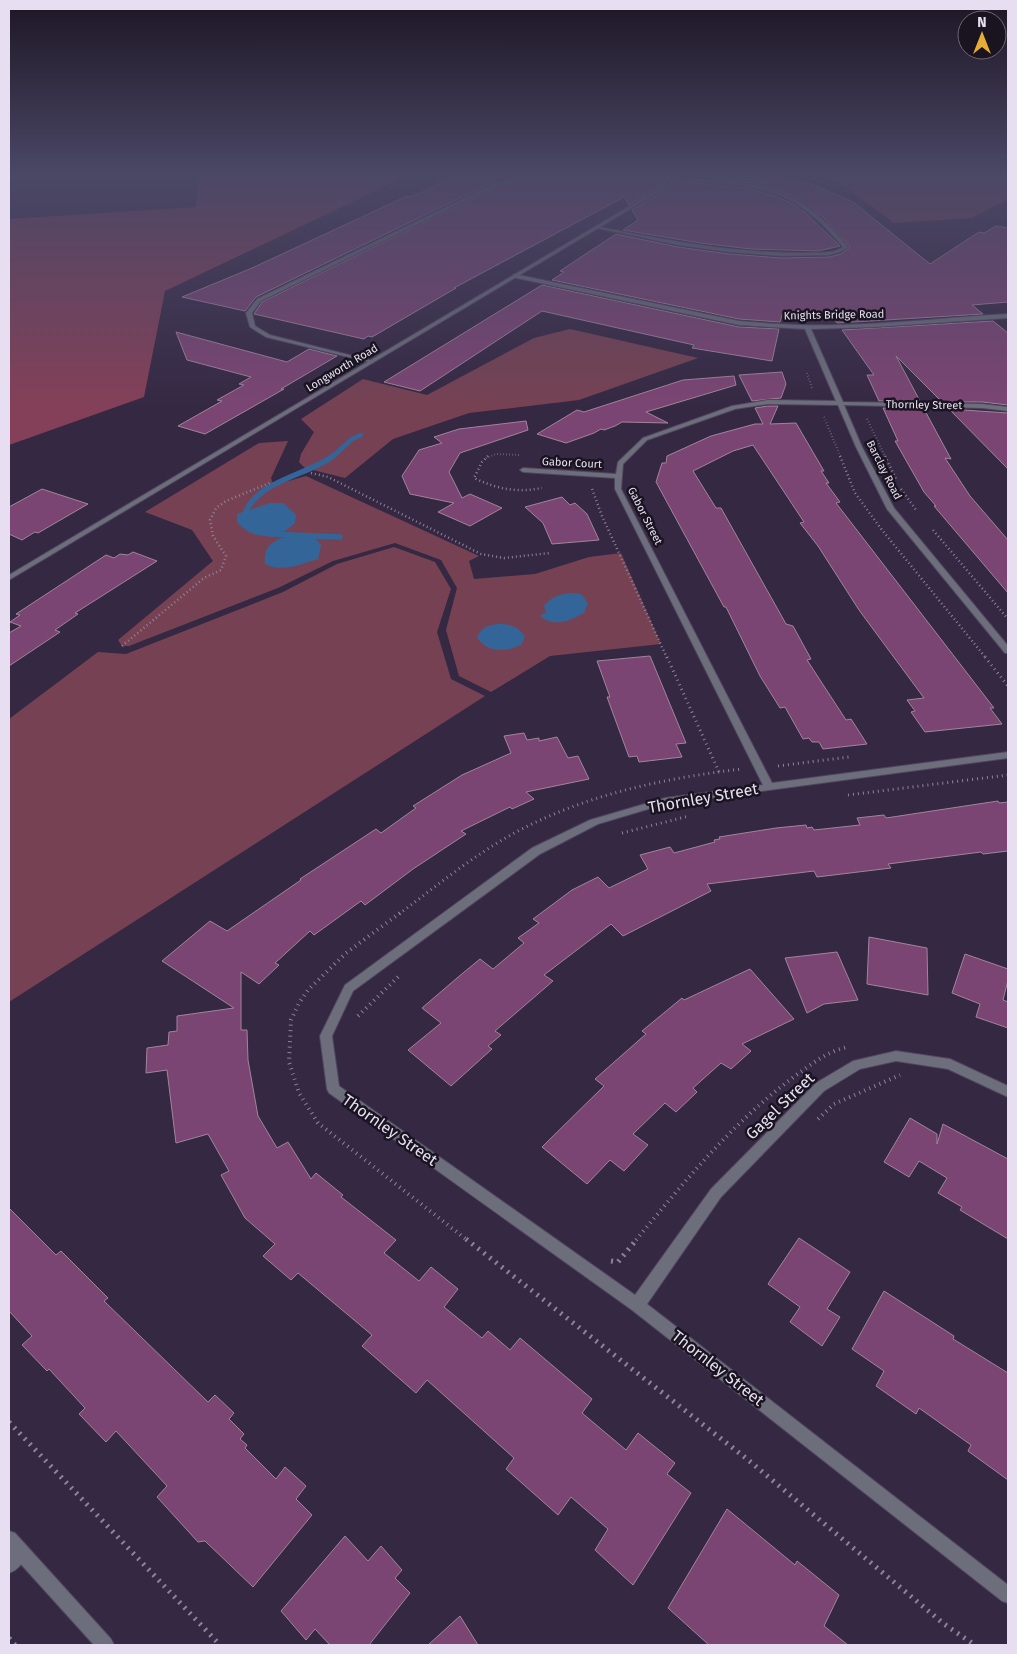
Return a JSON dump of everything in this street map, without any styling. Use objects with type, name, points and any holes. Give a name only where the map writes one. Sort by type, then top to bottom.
[{"type":"street","points":[[357,252],[259,300],[249,313],[253,327],[268,336],[371,362]]},
{"type":"street","name":"Longworth Road","points":[[9,578],[556,252]]},
{"type":"street","points":[[731,252],[774,256],[833,252]]},
{"type":"street","name":"Knights Bridge Road","points":[[514,276],[739,323],[808,328],[1008,316]]},
{"type":"street","name":"Barclay Road","points":[[808,328],[859,447],[891,509],[1008,651]]},
{"type":"street","name":"Gabor Street","points":[[768,787],[618,489],[620,463],[645,439],[734,407],[768,402],[840,403]]},
{"type":"street","name":"Thornley Street","points":[[840,403],[982,406],[1008,409]]},
{"type":"street","name":"Gabor Court","points":[[523,470],[619,476]]},
{"type":"street","name":"Thornley Street","points":[[1008,755],[665,801],[594,822],[536,851],[349,988],[326,1036],[333,1089],[637,1305],[1008,1595]]},
{"type":"street","name":"Gagel Street","points":[[637,1305],[716,1193],[820,1086],[857,1065],[896,1056],[950,1064],[1008,1092]]},
{"type":"street","points":[[9,1539],[14,1559],[105,1645]]},
{"type":"path","points":[[806,369],[815,395]]},
{"type":"path","points":[[860,403],[896,479]]},
{"type":"path","points":[[311,473],[328,476],[481,554],[504,558],[550,553]]},
{"type":"path","points":[[122,646],[204,578],[221,570],[226,556],[213,536],[210,520],[216,508],[226,501],[272,482]]},
{"type":"path","points":[[900,487],[916,510]]},
{"type":"path","points":[[928,525],[1008,619]]},
{"type":"path","points":[[734,770],[644,784],[603,796],[564,810],[492,846],[347,951],[311,985],[292,1018],[287,1053],[293,1083],[318,1123],[748,1459],[944,1624],[975,1645]]},
{"type":"path","points":[[841,796],[1008,775]]},
{"type":"path","points":[[613,835],[696,814]]},
{"type":"path","points":[[356,1017],[405,971]]},
{"type":"path","points":[[609,1260],[618,1262],[719,1142],[784,1083],[833,1049],[850,1047]]},
{"type":"path","points":[[814,1123],[834,1104],[905,1073]]},
{"type":"path","points":[[9,1422],[220,1645]]},
{"type":"path","points":[[9,1638],[15,1645]]},
{"type":"shaded area","points":[[9,252],[247,252],[165,291],[144,397],[9,445]]},
{"type":"shaded area","points":[[570,329],[698,358],[579,400],[469,413],[393,439],[345,478],[305,468],[299,462],[301,454],[314,432],[301,419],[363,379],[427,395],[534,338]]},
{"type":"shaded area","points":[[288,441],[271,478],[272,482],[278,484],[306,476],[479,556],[469,561],[474,579],[535,574],[589,557],[621,553],[661,644],[550,656],[491,692],[459,676],[446,630],[457,588],[441,560],[395,543],[333,561],[278,588],[129,646],[122,646],[118,640],[213,561],[192,530],[145,512],[259,443]]},
{"type":"shaded area","points":[[394,547],[435,562],[451,589],[437,632],[451,679],[485,696],[9,1002],[9,719],[98,652],[126,654],[283,592],[337,564]]},
{"type":"water","points":[[270,503],[283,503],[296,515],[295,523],[281,533],[266,536],[250,533],[237,522],[237,514]]},
{"type":"water","points":[[294,535],[315,538],[321,545],[318,559],[285,568],[271,567],[265,564],[266,551],[272,543]]},
{"type":"water","points":[[577,593],[582,595],[588,603],[584,613],[562,622],[551,622],[540,616],[546,612],[544,606],[551,599],[563,594]]},
{"type":"water","points":[[498,624],[510,625],[520,630],[525,637],[521,645],[497,650],[482,643],[477,638],[485,628]]},
{"type":"building","points":[[286,252],[348,252],[256,297],[245,311],[182,297]]},
{"type":"building","points":[[363,252],[521,252],[454,288],[456,288],[372,337],[368,336],[364,339],[254,314],[262,302]]},
{"type":"building","points":[[588,252],[716,252],[782,258],[829,257],[843,252],[915,252],[930,264],[948,252],[1008,252],[1008,302],[972,305],[983,314],[837,323],[832,315],[782,315],[780,322],[739,319],[552,280],[564,272],[560,271]]},
{"type":"building","points":[[542,285],[739,327],[779,329],[772,361],[692,348],[694,345],[542,311],[420,391],[384,382]]},
{"type":"building","points":[[993,321],[1008,333],[1008,405],[982,402],[942,402],[896,356],[920,401],[879,401],[867,375],[874,375],[842,330]]},
{"type":"building","points":[[176,332],[287,362],[309,349],[337,356],[205,434],[178,426],[222,401],[217,400],[244,385],[239,384],[251,377],[187,360]]},
{"type":"building","points":[[782,372],[786,384],[781,398],[752,401],[739,375]]},
{"type":"building","points":[[734,376],[736,385],[646,412],[668,423],[622,422],[566,443],[537,434],[577,410],[584,412],[683,380]]},
{"type":"building","points":[[778,406],[770,424],[796,423],[824,471],[821,471],[829,483],[826,483],[840,502],[836,503],[994,708],[990,708],[1002,724],[925,732],[911,712],[915,711],[907,700],[924,698],[859,610],[818,546],[800,523],[804,522],[753,445],[733,451],[693,471],[716,508],[721,508],[786,624],[793,626],[811,659],[807,660],[846,720],[851,719],[867,744],[823,749],[819,742],[812,742],[809,738],[803,739],[785,707],[780,708],[760,676],[726,607],[724,607],[656,482],[662,463],[666,463],[667,456],[711,436],[755,424],[763,424],[755,408]]},
{"type":"building","points":[[883,408],[924,409],[951,459],[945,458],[970,496],[1008,540],[1008,593],[924,492],[895,441],[898,441]]},
{"type":"building","points":[[949,409],[1008,413],[1008,469]]},
{"type":"building","points":[[526,421],[528,430],[460,453],[449,472],[462,498],[470,494],[502,508],[470,526],[438,512],[454,503],[410,494],[402,476],[419,450],[442,443],[434,437],[459,429]]},
{"type":"building","points":[[42,489],[88,504],[38,533],[35,532],[22,540],[9,534],[9,507]]},
{"type":"building","points":[[562,497],[570,505],[575,503],[587,514],[599,540],[552,544],[543,523],[525,507]]},
{"type":"building","points":[[133,552],[157,561],[75,613],[78,614],[55,630],[60,632],[9,666],[9,633],[21,626],[10,622],[20,615],[16,614],[106,555],[114,558],[120,554],[128,555]]},
{"type":"building","points":[[650,656],[686,743],[676,744],[682,757],[639,762],[637,756],[629,757],[607,697],[610,697],[597,661]]},
{"type":"building","points":[[524,733],[527,740],[539,738],[539,741],[557,737],[568,758],[578,756],[589,779],[526,792],[534,799],[512,809],[510,807],[461,831],[466,834],[413,869],[365,905],[361,901],[314,935],[310,931],[275,963],[279,965],[259,984],[241,972],[241,1030],[247,1030],[248,1060],[258,1116],[277,1148],[288,1142],[311,1179],[316,1173],[343,1195],[341,1197],[396,1240],[384,1253],[419,1281],[431,1267],[458,1289],[444,1307],[482,1338],[488,1331],[510,1350],[520,1338],[592,1399],[582,1413],[626,1450],[638,1433],[675,1463],[667,1474],[691,1493],[633,1585],[595,1550],[608,1529],[571,1497],[558,1515],[506,1469],[514,1458],[427,1380],[416,1393],[362,1346],[372,1335],[298,1273],[291,1280],[263,1256],[275,1244],[245,1218],[221,1175],[229,1171],[208,1134],[176,1143],[167,1070],[146,1073],[147,1048],[168,1045],[169,1032],[177,1031],[177,1016],[234,1008],[162,961],[210,921],[227,931],[300,879],[376,829],[381,833],[416,808],[413,806],[462,775],[511,753],[504,736]]},
{"type":"building","points":[[998,801],[999,803],[1008,802],[1008,851],[983,854],[981,852],[888,864],[891,868],[817,877],[814,871],[707,884],[711,891],[623,936],[611,924],[544,975],[553,981],[495,1031],[501,1035],[488,1046],[492,1049],[451,1086],[408,1050],[441,1023],[422,1008],[457,978],[480,959],[493,969],[524,943],[518,938],[539,923],[533,919],[572,890],[598,877],[609,888],[648,869],[640,855],[670,847],[674,853],[715,842],[714,840],[720,839],[719,837],[776,828],[806,825],[807,828],[812,827],[814,830],[860,825],[857,818],[884,815],[886,818]]},
{"type":"building","points":[[869,937],[927,948],[928,995],[867,984]]},
{"type":"building","points":[[837,952],[858,1000],[824,1004],[807,1013],[785,958]]},
{"type":"building","points":[[965,954],[1008,969],[1008,980],[1003,1000],[1008,1002],[1008,1028],[976,1017],[980,1004],[952,993]]},
{"type":"building","points":[[750,969],[794,1019],[742,1044],[751,1051],[731,1069],[721,1063],[693,1088],[697,1092],[676,1112],[665,1103],[633,1134],[648,1145],[624,1171],[610,1160],[587,1184],[542,1147],[604,1086],[595,1079],[646,1034],[642,1031],[682,998],[684,1000]]},
{"type":"building","points":[[910,1118],[937,1134],[937,1144],[943,1124],[1008,1159],[1008,1239],[960,1210],[962,1207],[938,1193],[947,1178],[919,1161],[909,1177],[884,1162]]},
{"type":"building","points":[[9,1208],[56,1255],[61,1251],[108,1298],[104,1301],[208,1402],[215,1395],[234,1413],[229,1419],[244,1434],[240,1439],[247,1445],[245,1448],[276,1479],[285,1467],[306,1486],[296,1499],[312,1515],[253,1587],[205,1541],[198,1542],[157,1497],[167,1486],[116,1431],[106,1442],[79,1414],[85,1408],[49,1369],[47,1371],[22,1345],[32,1336],[9,1311]]},
{"type":"building","points":[[799,1238],[850,1272],[827,1309],[840,1317],[822,1346],[790,1322],[800,1307],[768,1284]]},
{"type":"building","points":[[884,1291],[954,1336],[953,1339],[1008,1373],[1008,1480],[968,1451],[971,1445],[919,1408],[916,1414],[876,1386],[884,1371],[852,1349]]},
{"type":"building","points":[[727,1509],[795,1565],[797,1561],[839,1595],[824,1626],[848,1645],[709,1645],[668,1608]]},
{"type":"building","points":[[345,1536],[368,1561],[381,1546],[402,1570],[395,1578],[410,1593],[369,1645],[330,1645],[315,1629],[306,1640],[281,1611]]},
{"type":"building","points":[[460,1616],[478,1645],[428,1645]]},
{"type":"waterway","points":[[331,458],[352,439],[361,435]]},
{"type":"waterway","points":[[244,519],[248,506],[268,488],[333,456]]},
{"type":"waterway","points":[[269,534],[340,537]]}]
